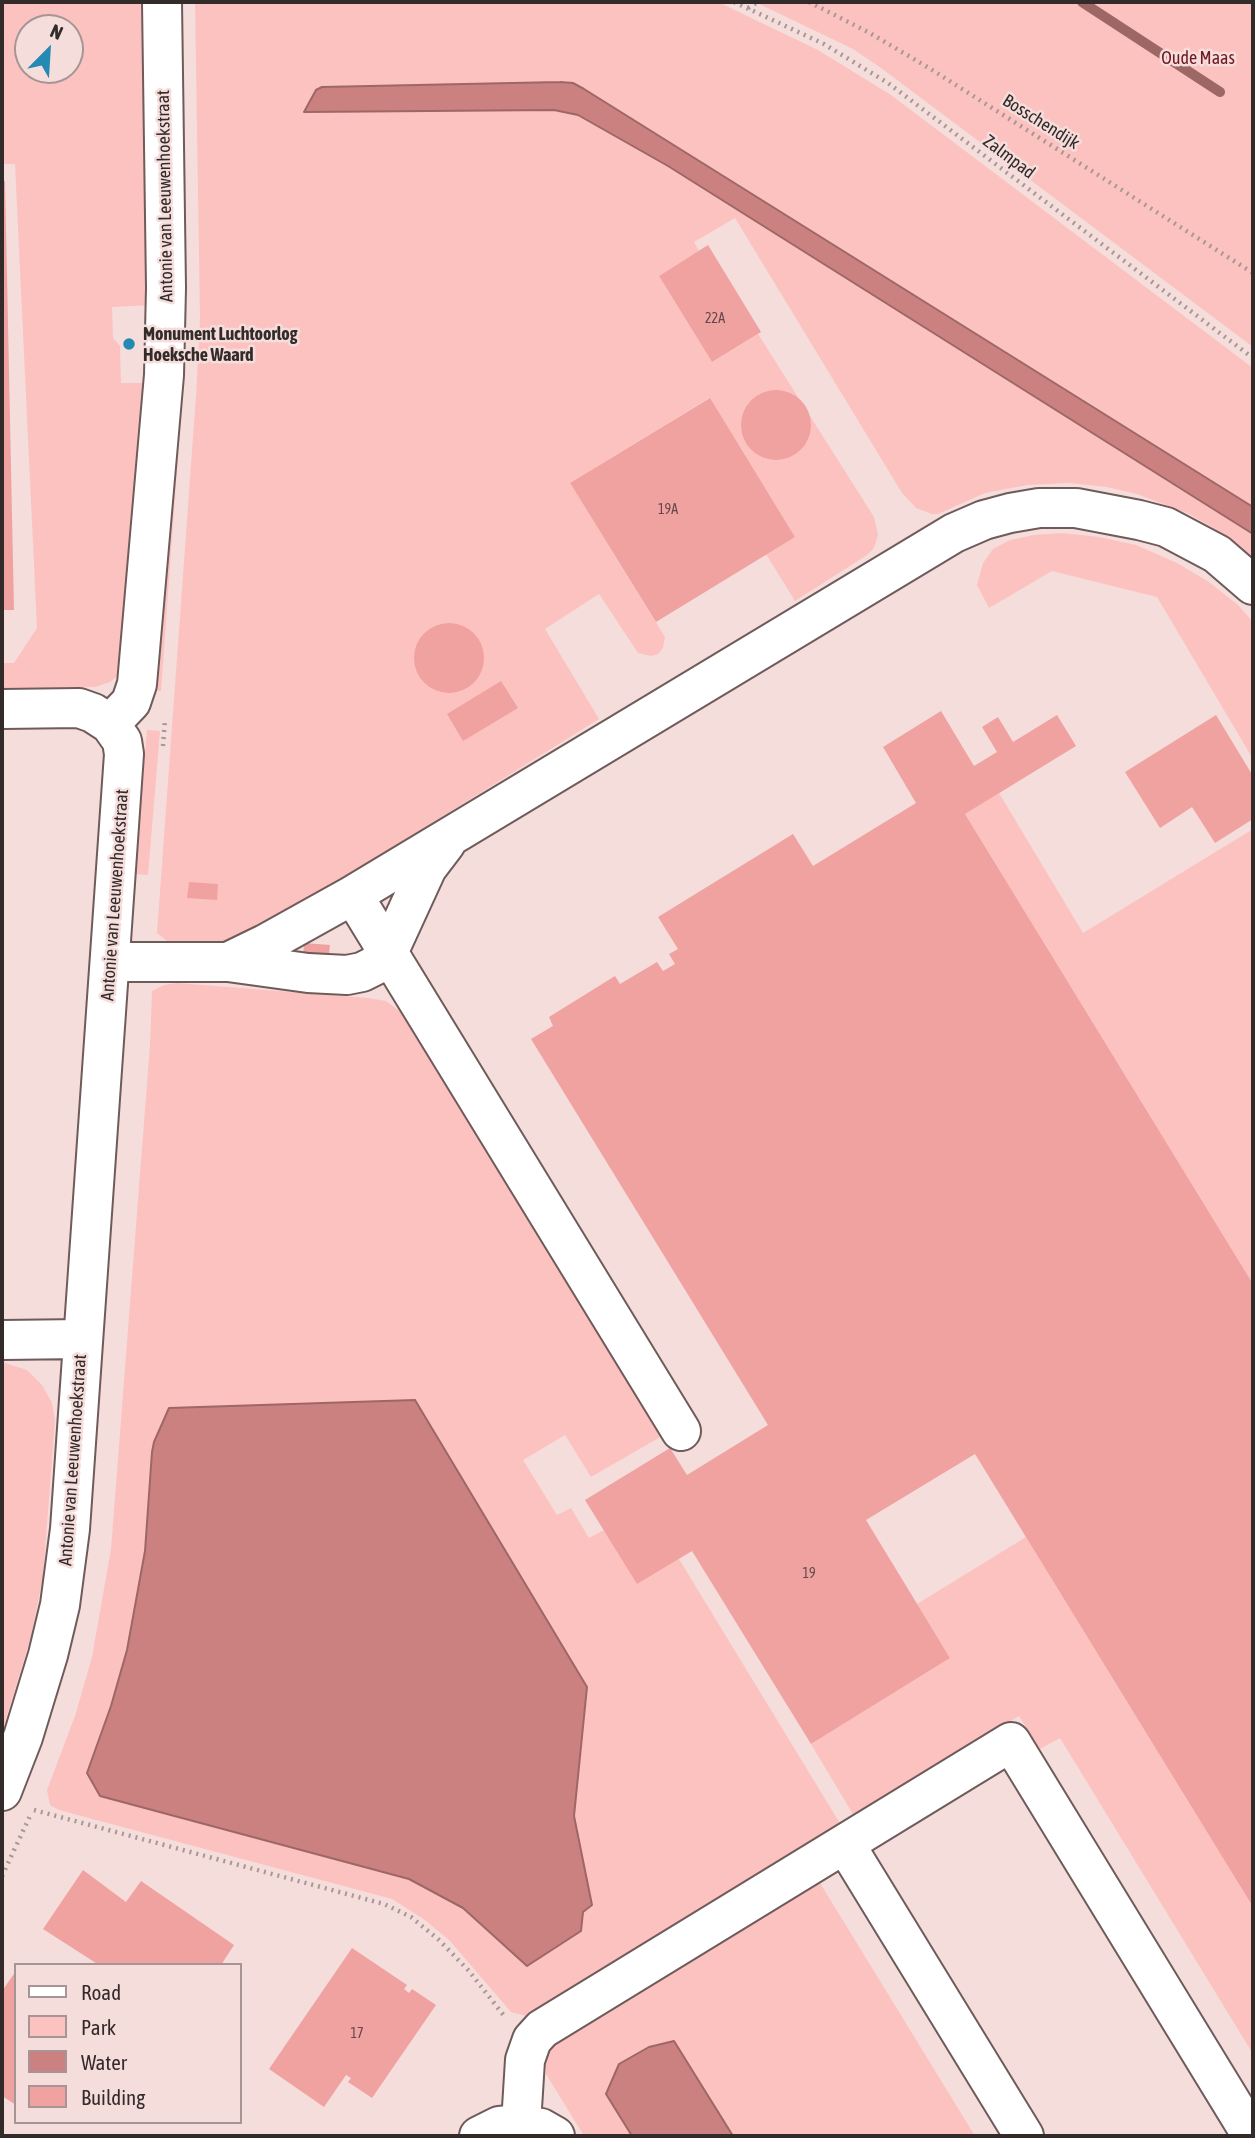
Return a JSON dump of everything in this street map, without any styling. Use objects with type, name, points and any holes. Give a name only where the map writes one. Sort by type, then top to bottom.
[{"type":"street","name":"Antonie van Leeuwenhoekstraat","points":[[17,1800],[41,1681],[60,1605],[69,1529],[124,754],[121,741],[110,724],[131,702],[137,684],[164,375],[166,288],[162,2]]},
{"type":"street","points":[[228,962],[353,895],[954,533],[984,520],[1039,508],[1076,508],[1139,520],[1166,527],[1217,554],[1253,585]]},
{"type":"street","points":[[2,709],[79,708],[110,724]]},
{"type":"street","points":[[110,962],[228,962],[347,975],[362,972],[374,966],[388,953],[427,868],[437,853],[458,832]]},
{"type":"street","points":[[353,895],[681,1431]]},
{"type":"street","points":[[2,1340],[82,1339]]},
{"type":"street","points":[[479,2136],[499,2126],[538,2130],[523,2071],[528,2047],[542,2029],[1012,1742],[1252,2136]]},
{"type":"street","points":[[845,1844],[1024,2136]]},
{"type":"path","name":"Zalmpad","points":[[734,2],[847,56],[888,83],[1253,358]]},
{"type":"path","points":[[748,8],[758,2]]},
{"type":"path","name":"Bosschendijk","points":[[809,2],[868,32],[964,90],[1253,273]]},
{"type":"path","points":[[17,1800],[398,1910],[423,1926],[455,1955],[528,2047]]},
{"type":"green space","points":[[2,2],[147,2],[151,305],[112,307],[113,338],[120,346],[121,383],[146,383],[120,674],[110,682],[95,687],[2,689],[2,663],[14,663],[37,628],[15,164],[2,164]]},
{"type":"green space","points":[[195,2],[718,2],[818,50],[891,95],[1253,368],[1253,507],[573,84],[560,82],[322,87],[316,90],[304,112],[554,110],[578,115],[668,166],[1253,534],[1253,558],[1212,527],[1189,514],[1137,494],[1107,487],[1069,483],[1027,485],[985,493],[938,514],[916,508],[902,493],[735,218],[694,242],[699,251],[659,276],[712,362],[758,334],[874,517],[878,535],[874,548],[795,601],[766,554],[795,537],[709,398],[570,483],[665,637],[663,648],[658,654],[651,656],[638,653],[599,594],[545,629],[599,719],[229,949],[176,945],[167,941],[157,933],[200,319]]},
{"type":"green space","name":"Oude Maas","points":[[755,2],[1253,2],[1253,347],[881,68],[853,49]]},
{"type":"green space","points":[[174,356],[185,357],[161,691],[149,690]]},
{"type":"green space","points":[[1062,533],[1136,545],[1177,563],[1209,582],[1238,605],[1253,622],[1253,759],[1157,597],[1052,571],[989,608],[977,585],[983,563],[993,549],[1010,540]]},
{"type":"green space","points":[[147,730],[160,731],[148,875],[135,874]]},
{"type":"green space","points":[[999,793],[1083,933],[1253,829],[1253,1284],[965,814]]},
{"type":"green space","points":[[177,983],[368,998],[386,1001],[401,1012],[662,1436],[591,1477],[565,1435],[523,1460],[557,1515],[571,1508],[589,1538],[604,1530],[679,1559],[841,1825],[530,2017],[511,2012],[450,1941],[425,1920],[392,1899],[59,1810],[50,1805],[47,1790],[75,1716],[92,1657],[111,1549],[152,991]],"holes":[[[162,1423],[587,1687],[574,1816],[581,1931],[527,1966],[463,1908],[409,1879],[100,1796],[111,1706],[127,1650],[145,1551],[152,1452]]]},
{"type":"green space","points":[[2,1362],[27,1370],[42,1385],[52,1403],[55,1420],[43,1577],[31,1636],[2,1732]]},
{"type":"green space","points":[[1026,1537],[1253,1907],[1253,2054],[1060,1738],[1040,1749],[1019,1716],[854,1816],[811,1744],[950,1658],[917,1604]]},
{"type":"green space","points":[[820,1883],[975,2136],[733,2136],[674,2041],[649,2047],[619,2064],[606,2094],[632,2136],[584,2136],[546,2074],[545,2058],[550,2047],[562,2036]]},
{"type":"water","points":[[573,83],[584,89],[1253,507],[1253,534],[668,166],[578,115],[554,110],[304,112],[316,90],[322,87]]},
{"type":"water","points":[[415,1400],[587,1687],[574,1816],[592,1905],[583,1912],[581,1931],[527,1966],[463,1908],[409,1879],[100,1796],[87,1773],[111,1706],[127,1650],[145,1551],[152,1452],[169,1408]]},
{"type":"water","points":[[674,2041],[733,2136],[632,2136],[606,2094],[619,2064],[649,2047]]},
{"type":"building","points":[[2,181],[5,181],[14,610],[2,610]]},
{"type":"building","points":[[708,245],[761,332],[712,362],[659,276]]},
{"type":"building","points":[[776,390],[801,400],[811,425],[801,450],[776,460],[751,450],[741,425],[751,400]]},
{"type":"building","points":[[710,398],[795,537],[656,622],[570,483]]},
{"type":"building","points":[[442,623],[456,623],[469,629],[478,638],[484,658],[482,671],[474,683],[456,693],[442,693],[429,687],[420,678],[414,665],[414,651],[420,638],[429,629]]},
{"type":"building","points":[[501,681],[518,708],[463,741],[447,714]]},
{"type":"building","points":[[941,711],[974,766],[997,752],[982,727],[998,717],[1013,742],[1057,715],[1076,746],[965,814],[1253,1284],[1253,1907],[975,1454],[866,1520],[950,1658],[811,1744],[692,1551],[637,1584],[585,1500],[670,1448],[687,1475],[768,1425],[531,1039],[553,1026],[549,1017],[615,976],[620,984],[657,962],[663,971],[675,964],[669,954],[678,949],[658,917],[793,834],[813,866],[916,803],[883,747]]},
{"type":"building","points":[[1216,715],[1253,776],[1253,819],[1215,843],[1192,807],[1160,828],[1125,772]]},
{"type":"building","points":[[189,882],[218,884],[217,900],[187,898]]},
{"type":"building","points":[[304,943],[330,945],[328,963],[303,961]]},
{"type":"building","points":[[83,1870],[126,1902],[141,1881],[234,1945],[222,1963],[96,1963],[43,1929]]},
{"type":"building","points":[[352,1948],[407,1985],[404,1989],[409,1993],[412,1989],[436,2005],[372,2098],[348,2082],[351,2078],[346,2075],[324,2107],[269,2069]]},
{"type":"building","points":[[14,1974],[14,2104],[2,2096],[2,1991]]},
{"type":"waterway","points":[[1082,2],[1220,92]]},
{"type":"place","name":"Monument Luchtoorlog Hoeksche Waard","points":[[129,344]]}]
